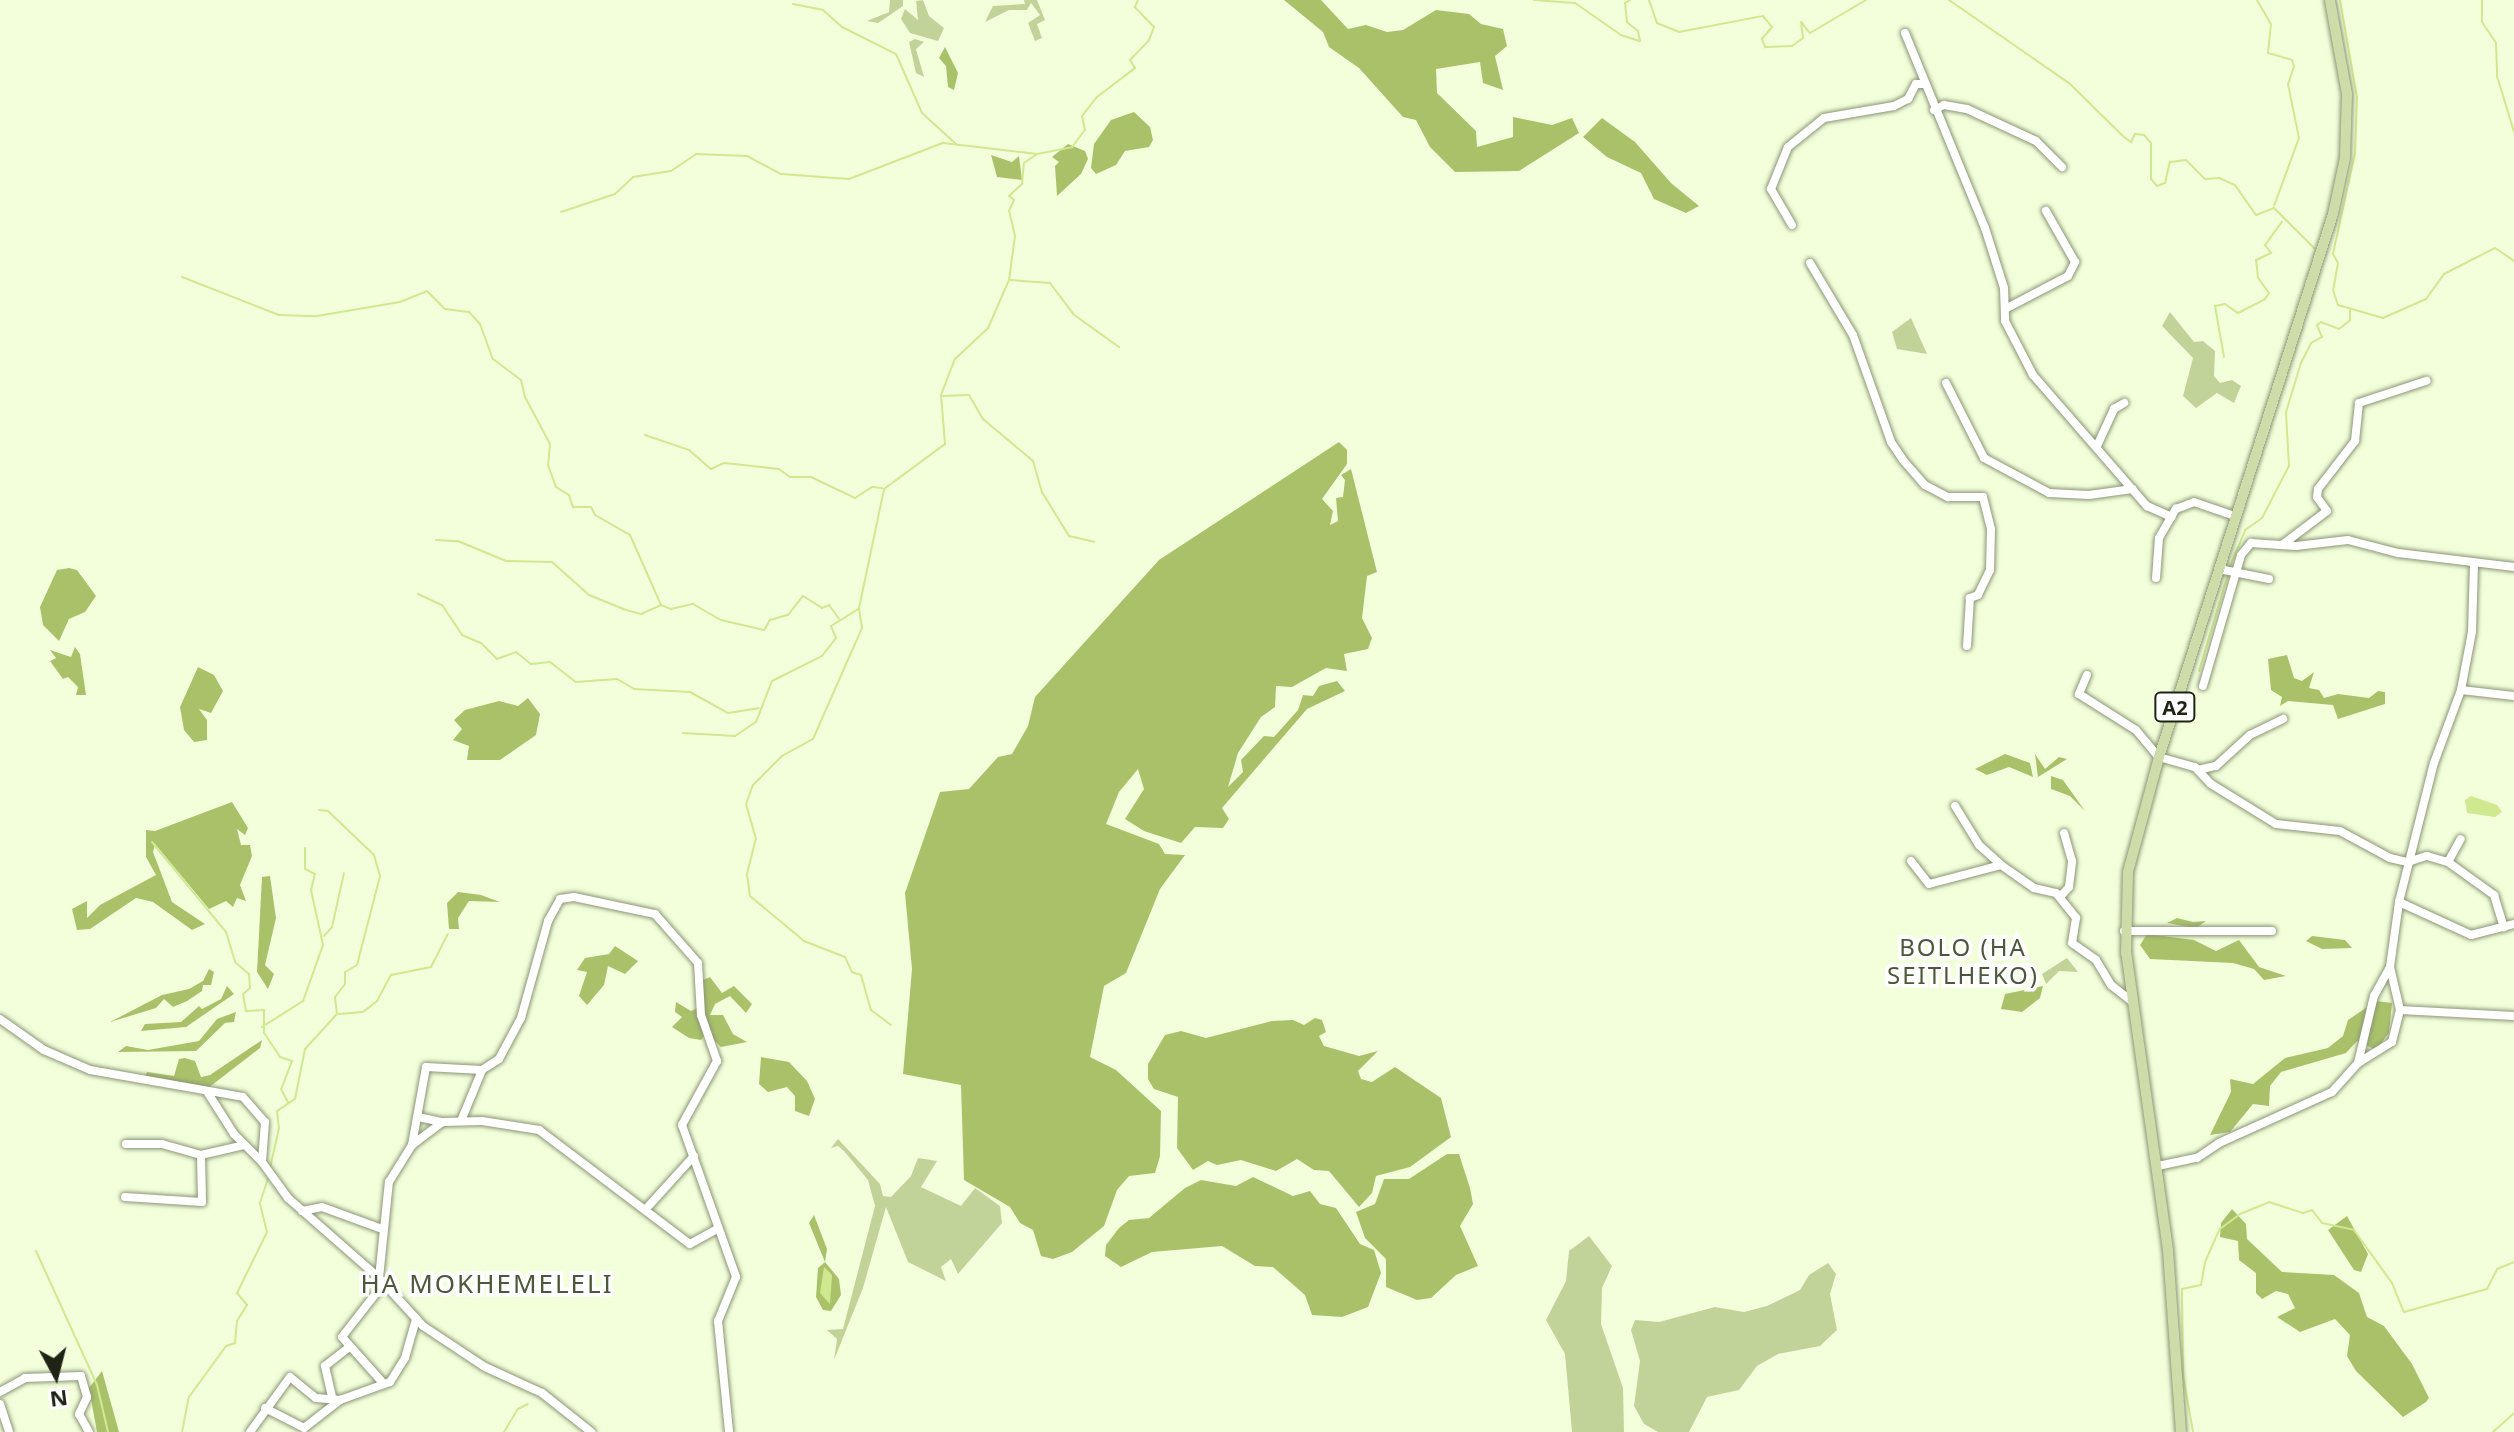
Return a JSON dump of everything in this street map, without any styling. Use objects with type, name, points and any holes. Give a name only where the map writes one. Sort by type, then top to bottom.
[{"type":"main road","name":"A2","points":[[2181,1432],[2158,1166],[2124,931],[2128,872],[2159,757],[2333,214],[2345,158],[2345,62],[2330,0]]},
{"type":"street","points":[[1905,33],[1923,84],[1985,228],[2004,288],[2005,321],[2033,375],[2147,506],[2172,517]]},
{"type":"street","points":[[1792,225],[1771,189],[1788,147],[1824,118],[1894,106],[1908,99],[1916,84],[1923,84]]},
{"type":"street","points":[[1934,110],[1944,105],[1983,116],[2005,131],[2036,141],[2062,167]]},
{"type":"street","points":[[2005,309],[2068,276],[2075,262],[2046,211]]},
{"type":"street","points":[[1810,263],[1853,335],[1891,442],[1903,460],[1925,485],[1948,497],[1983,497],[1991,558],[1978,595],[1970,598],[1967,646]]},
{"type":"street","points":[[2282,545],[2327,511],[2317,497],[2318,489],[2355,441],[2359,403],[2426,381]]},
{"type":"street","points":[[1946,383],[1984,458],[2049,493],[2089,495],[2133,489]]},
{"type":"street","points":[[2097,446],[2114,409],[2124,403]]},
{"type":"street","points":[[2156,578],[2159,538],[2185,503],[2194,502],[2235,516]]},
{"type":"street","points":[[2203,686],[2235,573],[2251,543],[2282,545],[2348,540],[2474,565],[2514,567]]},
{"type":"street","points":[[2158,1166],[2197,1158],[2240,1133],[2305,1108],[2332,1092],[2358,1063],[2392,1042],[2400,1010],[2390,967],[2399,902],[2434,763],[2461,690],[2472,632],[2474,565]]},
{"type":"street","points":[[2219,569],[2269,579]]},
{"type":"street","points":[[2087,675],[2079,694],[2136,730],[2159,757],[2181,759],[2198,770],[2211,784],[2276,824],[2340,831],[2377,853],[2408,862],[2427,856],[2448,862],[2494,895],[2504,927]]},
{"type":"street","points":[[2461,690],[2514,696]]},
{"type":"street","points":[[2198,770],[2216,766],[2250,735],[2283,719]]},
{"type":"street","points":[[1955,806],[1979,845],[2001,865],[2034,888],[2060,897],[2076,918],[2072,943],[2101,965],[2111,985],[2134,1003]]},
{"type":"street","points":[[2060,897],[2069,887],[2072,861],[2064,833]]},
{"type":"street","points":[[2448,862],[2461,839]]},
{"type":"street","points":[[1911,861],[1929,884],[2001,865]]},
{"type":"street","points":[[461,1121],[482,1070],[499,1059],[521,1018],[548,921],[560,899],[574,897],[655,914],[698,963],[701,1015],[717,1061],[682,1119],[717,1229],[736,1277],[718,1321],[729,1432]]},
{"type":"street","points":[[2399,902],[2471,935],[2514,924]]},
{"type":"street","points":[[2124,931],[2272,931]]},
{"type":"street","points":[[2358,1063],[2374,996],[2390,967]]},
{"type":"street","points":[[2400,1010],[2514,1016]]},
{"type":"street","points":[[0,1019],[44,1050],[90,1070],[243,1097],[265,1122],[262,1162]]},
{"type":"street","points":[[384,1384],[348,1348],[342,1337],[381,1281],[382,1229],[389,1182],[412,1145],[426,1067],[482,1070]]},
{"type":"street","points":[[208,1093],[244,1145],[302,1211],[381,1281],[416,1319],[485,1367],[542,1393],[591,1432]]},
{"type":"street","points":[[418,1117],[442,1122],[461,1121],[539,1130],[690,1244],[717,1229]]},
{"type":"street","points":[[412,1145],[442,1122]]},
{"type":"street","points":[[126,1144],[162,1144],[201,1155],[244,1145]]},
{"type":"street","points":[[125,1197],[202,1202],[201,1155]]},
{"type":"street","points":[[645,1210],[694,1156]]},
{"type":"street","points":[[302,1211],[322,1207],[382,1229]]},
{"type":"street","points":[[250,1432],[290,1377],[308,1395],[337,1400],[396,1378],[416,1319]]},
{"type":"street","points":[[337,1400],[325,1366],[348,1348]]},
{"type":"street","points":[[0,1392],[25,1378],[81,1376],[87,1397],[79,1414],[89,1432]]},
{"type":"street","points":[[265,1408],[300,1430],[325,1417],[337,1400]]},
{"type":"street","points":[[0,1404],[9,1432]]},
{"type":"street","points":[[323,1432],[325,1417]]},
{"type":"street","points":[[574,1432],[578,1420]]},
{"type":"shaded area","points":[[890,0],[903,0],[903,6],[878,23],[867,21],[889,12]]},
{"type":"shaded area","points":[[923,0],[929,16],[944,28],[938,41],[910,33],[901,19],[905,9],[918,20],[916,1]]},
{"type":"shaded area","points":[[1024,0],[1037,0],[1045,20],[1037,24],[1042,38],[1035,41],[1028,23],[1040,15],[1031,3],[1027,10],[1009,10],[985,22],[993,6],[1025,4]]},
{"type":"shaded area","points":[[1284,0],[1321,0],[1348,29],[1366,25],[1387,32],[1403,30],[1436,10],[1469,14],[1481,24],[1503,29],[1507,46],[1495,56],[1503,90],[1483,83],[1480,62],[1436,69],[1437,93],[1476,131],[1477,147],[1513,137],[1513,117],[1552,125],[1572,118],[1579,133],[1519,171],[1455,172],[1430,147],[1416,120],[1403,117],[1359,68],[1329,47],[1323,32]]},
{"type":"shaded area","points":[[915,39],[924,42],[916,49],[924,77],[916,73],[909,42]]},
{"type":"shaded area","points":[[945,47],[958,73],[954,90],[948,87],[946,66],[939,58]]},
{"type":"shaded area","points":[[1134,112],[1150,127],[1153,140],[1149,147],[1125,151],[1116,165],[1096,174],[1091,168],[1094,144],[1111,120]]},
{"type":"shaded area","points":[[1602,118],[1635,142],[1671,183],[1699,206],[1686,213],[1654,199],[1641,173],[1607,157],[1583,137]]},
{"type":"shaded area","points":[[1068,144],[1085,151],[1088,159],[1081,174],[1057,196],[1055,166],[1059,162],[1052,157]]},
{"type":"shaded area","points":[[991,155],[1012,162],[1019,156],[1022,180],[997,177]]},
{"type":"shaded area","points":[[2170,312],[2194,342],[2203,341],[2215,351],[2214,376],[2220,383],[2232,380],[2241,386],[2234,403],[2217,393],[2196,408],[2183,396],[2193,358],[2162,326]]},
{"type":"shaded area","points":[[1911,318],[1927,354],[1897,349],[1892,332]]},
{"type":"shaded area","points":[[1339,442],[1347,450],[1347,464],[1322,499],[1333,511],[1330,525],[1338,521],[1336,498],[1343,497],[1345,480],[1341,475],[1351,469],[1377,572],[1367,576],[1362,618],[1372,638],[1368,649],[1344,654],[1347,671],[1326,668],[1292,687],[1276,686],[1275,707],[1261,717],[1238,753],[1228,787],[1243,772],[1241,760],[1264,736],[1274,737],[1298,710],[1303,695],[1313,696],[1319,686],[1337,681],[1345,691],[1307,709],[1222,808],[1229,819],[1223,828],[1195,827],[1181,843],[1144,831],[1125,819],[1144,789],[1138,769],[1119,792],[1106,824],[1159,844],[1165,854],[1185,855],[1160,889],[1126,973],[1104,986],[1090,1057],[1116,1070],[1161,1111],[1160,1156],[1155,1173],[1129,1176],[1117,1190],[1104,1226],[1072,1252],[1053,1259],[1041,1256],[1033,1230],[1020,1223],[1010,1207],[964,1180],[961,1085],[903,1074],[912,969],[905,893],[940,792],[969,789],[998,757],[1012,754],[1028,726],[1035,697],[1159,560]]},
{"type":"shaded area","points":[[57,570],[77,570],[96,596],[85,612],[69,619],[59,641],[43,625],[40,607]]},
{"type":"shaded area","points":[[75,647],[80,654],[86,695],[76,695],[78,687],[68,677],[63,679],[50,661],[56,658],[50,650],[71,657]]},
{"type":"shaded area","points":[[2287,655],[2294,678],[2302,681],[2314,672],[2309,688],[2319,690],[2324,698],[2338,694],[2369,698],[2378,691],[2385,692],[2385,704],[2338,719],[2333,705],[2288,701],[2280,706],[2282,697],[2271,690],[2268,659]]},
{"type":"shaded area","points":[[198,667],[214,675],[223,691],[211,713],[199,709],[207,720],[207,740],[194,742],[184,730],[180,707]]},
{"type":"shaded area","points":[[528,698],[540,714],[536,735],[500,760],[467,760],[469,746],[453,740],[462,729],[454,720],[465,710],[499,701],[518,706]]},
{"type":"shaded area","points":[[2005,754],[2030,763],[2033,777],[2009,767],[1987,775],[1975,769]]},
{"type":"shaded area","points":[[2035,754],[2045,769],[2059,757],[2067,759],[2038,777]]},
{"type":"shaded area","points":[[2051,776],[2063,780],[2085,811],[2070,796],[2051,789]]},
{"type":"shaded area","points":[[2471,796],[2497,805],[2502,812],[2495,817],[2467,813],[2465,800]]},
{"type":"shaded area","points":[[232,802],[248,828],[245,835],[237,829],[241,845],[250,845],[252,856],[240,885],[246,901],[237,898],[233,907],[226,901],[209,909],[155,844],[153,852],[172,902],[205,924],[192,930],[153,902],[136,898],[90,929],[77,930],[72,909],[87,901],[87,918],[100,905],[156,875],[146,857],[146,830],[155,831]]},
{"type":"shaded area","points":[[270,876],[276,918],[265,965],[274,974],[268,989],[257,972],[262,877]]},
{"type":"shaded area","points":[[458,892],[481,895],[500,902],[469,901],[458,918],[459,929],[449,929],[447,903]]},
{"type":"shaded area","points":[[2177,918],[2206,921],[2196,928],[2167,923]]},
{"type":"shaded area","points":[[2147,934],[2194,940],[2216,951],[2239,940],[2259,967],[2286,976],[2264,980],[2254,969],[2233,963],[2150,959],[2140,945]]},
{"type":"shaded area","points":[[2312,936],[2345,940],[2352,948],[2322,949],[2306,941]]},
{"type":"shaded area","points":[[615,946],[638,961],[625,974],[608,966],[604,985],[587,1005],[579,996],[587,972],[577,970],[585,958],[609,954]]},
{"type":"shaded area","points":[[2067,958],[2078,972],[2059,971],[2046,984],[2042,974]]},
{"type":"shaded area","points":[[209,969],[214,972],[211,985],[203,985],[202,991],[187,1001],[173,1007],[164,999],[156,1008],[110,1022],[162,995],[189,989],[203,981]]},
{"type":"shaded area","points":[[710,977],[722,993],[734,986],[752,1004],[746,1013],[730,996],[715,1004],[710,1015],[723,1015],[733,1034],[747,1042],[721,1047],[707,1033],[701,1040],[689,1038],[672,1027],[682,1017],[675,1012],[676,1002],[691,1011],[704,1005],[701,981]]},
{"type":"shaded area","points":[[227,986],[234,994],[186,1027],[141,1031],[145,1024],[181,1022],[199,1006],[202,1009],[221,999]]},
{"type":"shaded area","points":[[2043,986],[2040,998],[2022,1012],[2001,1009],[2005,994]]},
{"type":"shaded area","points":[[2376,1001],[2392,1003],[2389,1033],[2376,1050],[2357,1041],[2346,1053],[2281,1072],[2270,1086],[2269,1106],[2253,1104],[2230,1132],[2210,1135],[2231,1092],[2230,1079],[2253,1084],[2285,1058],[2328,1048],[2343,1036],[2348,1020]]},
{"type":"shaded area","points":[[236,1012],[234,1022],[225,1023],[196,1051],[118,1052],[126,1046],[148,1050],[199,1041],[217,1019]]},
{"type":"shaded area","points":[[1315,1018],[1322,1020],[1326,1032],[1319,1036],[1324,1046],[1359,1056],[1378,1051],[1358,1071],[1361,1079],[1372,1082],[1395,1067],[1441,1098],[1451,1137],[1410,1167],[1376,1176],[1372,1193],[1359,1207],[1329,1171],[1314,1170],[1297,1159],[1276,1171],[1241,1160],[1217,1165],[1208,1161],[1193,1170],[1177,1148],[1178,1097],[1154,1089],[1148,1079],[1148,1064],[1165,1035],[1181,1031],[1206,1038],[1272,1021],[1293,1020],[1304,1025]]},
{"type":"shaded area","points":[[262,1040],[260,1048],[203,1092],[144,1079],[147,1072],[174,1076],[179,1059],[185,1058],[195,1061],[201,1077],[210,1075]]},
{"type":"shaded area","points":[[761,1057],[789,1062],[807,1081],[815,1099],[809,1116],[795,1111],[795,1096],[787,1087],[768,1092],[759,1084]]},
{"type":"shaded area","points":[[838,1139],[880,1184],[883,1196],[891,1197],[911,1176],[918,1158],[937,1161],[921,1187],[961,1206],[975,1188],[1000,1206],[1002,1223],[958,1274],[951,1259],[941,1267],[946,1281],[908,1262],[886,1207],[863,1288],[834,1360],[837,1339],[827,1330],[843,1329],[875,1206],[868,1180],[844,1151],[838,1146],[831,1148]]},
{"type":"shaded area","points":[[1447,1154],[1459,1154],[1470,1188],[1473,1204],[1460,1226],[1478,1266],[1456,1275],[1431,1298],[1417,1300],[1386,1287],[1386,1259],[1365,1238],[1356,1212],[1375,1204],[1384,1179],[1409,1179]]},
{"type":"shaded area","points":[[1253,1177],[1293,1196],[1310,1191],[1320,1204],[1336,1208],[1360,1244],[1374,1250],[1381,1273],[1368,1307],[1342,1317],[1312,1315],[1305,1295],[1273,1267],[1255,1266],[1222,1246],[1152,1252],[1121,1267],[1105,1256],[1106,1245],[1119,1228],[1129,1220],[1149,1218],[1185,1188],[1201,1180],[1236,1186]]},
{"type":"shaded area","points":[[2232,1209],[2246,1224],[2247,1239],[2282,1272],[2334,1275],[2359,1293],[2367,1317],[2384,1326],[2412,1364],[2429,1398],[2426,1402],[2403,1417],[2356,1371],[2347,1356],[2350,1335],[2335,1319],[2300,1332],[2277,1317],[2295,1308],[2288,1294],[2276,1291],[2262,1299],[2256,1293],[2256,1273],[2239,1260],[2238,1241],[2220,1237],[2221,1223]]},
{"type":"shaded area","points":[[814,1215],[827,1249],[825,1262],[809,1223]]},
{"type":"shaded area","points":[[2347,1216],[2368,1254],[2361,1272],[2354,1270],[2328,1230]]},
{"type":"shaded area","points":[[1589,1236],[1612,1266],[1602,1288],[1601,1324],[1623,1388],[1624,1432],[1572,1432],[1565,1354],[1546,1320],[1566,1281],[1569,1251]]},
{"type":"shaded area","points":[[825,1262],[839,1279],[841,1295],[831,1311],[823,1310],[816,1297],[818,1268]]},
{"type":"shaded area","points":[[1828,1263],[1836,1274],[1830,1294],[1837,1330],[1820,1346],[1778,1354],[1757,1366],[1739,1390],[1707,1397],[1689,1432],[1658,1432],[1644,1424],[1634,1406],[1640,1361],[1631,1330],[1635,1320],[1659,1322],[1715,1307],[1744,1312],[1767,1306],[1800,1290],[1809,1275]]},
{"type":"shaded area","points":[[824,1267],[832,1275],[830,1304],[820,1293]]},
{"type":"shaded area","points":[[102,1371],[119,1432],[97,1432],[89,1388]]},
{"type":"waterway","points":[[891,1025],[871,1010],[861,975],[852,972],[845,957],[804,941],[750,896],[747,874],[756,839],[746,804],[753,785],[782,756],[813,739],[862,628],[859,608],[884,489],[945,444],[941,395],[955,359],[988,328],[1009,280],[1015,236],[1009,211],[1014,200],[1009,196],[1022,184],[1024,163],[1037,154],[1072,147],[1085,130],[1082,116],[1097,97],[1135,68],[1130,60],[1149,40],[1154,27],[1135,7],[1138,0]]},
{"type":"waterway","points":[[1534,0],[1575,3],[1621,35],[1640,41],[1638,31],[1627,22],[1625,3],[1630,0]]},
{"type":"waterway","points":[[1649,0],[1657,23],[1679,32],[1763,16],[1772,27],[1762,39],[1765,47],[1792,46],[1803,38],[1801,22],[1810,33],[1866,0]]},
{"type":"waterway","points":[[1949,0],[2069,83],[2131,142],[2135,134],[2144,135],[2151,143],[2151,179],[2157,186],[2165,183],[2170,162],[2186,160],[2205,179],[2219,178],[2235,185],[2256,215],[2274,208],[2314,248]]},
{"type":"waterway","points":[[2257,0],[2271,24],[2268,53],[2292,60],[2294,66],[2288,84],[2299,138],[2274,206]]},
{"type":"waterway","points":[[2340,0],[2357,97],[2355,153],[2333,254],[2338,263],[2333,290],[2338,305],[2383,318],[2426,299],[2444,274],[2495,248],[2514,261]]},
{"type":"waterway","points":[[2482,0],[2482,22],[2496,43],[2497,76],[2514,132]]},
{"type":"waterway","points":[[793,4],[823,10],[842,27],[896,54],[922,113],[956,144]]},
{"type":"waterway","points":[[561,212],[615,194],[633,177],[671,171],[696,154],[747,156],[781,174],[849,179],[943,143],[1037,154]]},
{"type":"waterway","points":[[2224,357],[2215,306],[2225,304],[2238,313],[2265,299],[2269,293],[2258,278],[2256,260],[2271,253],[2265,245],[2282,222]]},
{"type":"waterway","points":[[182,277],[279,315],[317,316],[400,302],[427,291],[445,309],[469,312],[480,324],[493,359],[521,380],[525,397],[550,444],[548,465],[556,487],[569,495],[573,507],[591,507],[595,515],[630,535],[661,605],[671,609],[693,604],[721,620],[764,630],[770,620],[788,615],[803,596],[822,608],[829,605],[839,619]]},
{"type":"waterway","points":[[1010,280],[1050,283],[1073,314],[1119,347]]},
{"type":"waterway","points":[[2230,566],[2245,530],[2262,518],[2289,466],[2286,412],[2301,363],[2311,343],[2322,337],[2317,325],[2321,322],[2339,329],[2350,320],[2350,310]]},
{"type":"waterway","points":[[943,396],[969,395],[983,419],[1033,461],[1042,492],[1069,536],[1094,542]]},
{"type":"waterway","points":[[645,435],[689,450],[711,469],[724,463],[779,469],[790,477],[811,477],[855,498],[872,487],[882,488]]},
{"type":"waterway","points":[[436,540],[458,541],[506,561],[552,562],[589,595],[626,610],[641,614],[661,605]]},
{"type":"waterway","points":[[2199,671],[2228,574]]},
{"type":"waterway","points":[[418,594],[442,605],[462,635],[481,643],[497,659],[516,652],[531,664],[550,662],[576,682],[617,679],[634,689],[690,692],[728,713],[759,708]]},
{"type":"waterway","points":[[683,733],[735,736],[756,722],[772,681],[822,656],[836,638],[831,626],[858,609]]},
{"type":"waterway","points":[[270,1168],[279,1128],[277,1111],[295,1099],[305,1049],[337,1014],[335,997],[345,984],[345,972],[357,965],[380,876],[374,855],[328,811],[319,810]]},
{"type":"waterway","points":[[152,842],[226,932],[235,962],[249,974],[250,988],[243,994],[246,1011],[264,1010],[264,1033],[280,1057],[292,1061],[281,1089],[288,1102]]},
{"type":"waterway","points":[[262,1027],[303,1001],[323,945],[311,890],[315,874],[305,869],[305,848]]},
{"type":"waterway","points":[[324,936],[332,927],[344,873]]},
{"type":"waterway","points":[[339,1014],[363,1012],[377,1001],[391,975],[431,967],[448,934]]},
{"type":"waterway","points":[[182,1432],[189,1397],[226,1346],[235,1343],[237,1321],[247,1305],[237,1293],[267,1232],[260,1203],[268,1179]]},
{"type":"waterway","points":[[2193,1432],[2183,1375],[2182,1289],[2201,1285],[2205,1262],[2220,1229],[2240,1214],[2269,1202],[2303,1213],[2312,1210],[2322,1223],[2354,1230],[2392,1283],[2404,1312],[2487,1289],[2497,1269],[2514,1262]]},
{"type":"waterway","points":[[36,1251],[97,1385],[108,1432]]},
{"type":"waterway","points":[[504,1432],[518,1409],[528,1404]]},
{"type":"waterway","points":[[2493,1432],[2514,1413]]},
{"type":"district","name":"BOLO (HA SEITLHEKO)","points":[[1963,961]]},
{"type":"district","name":"HA MOKHEMELELI","points":[[487,1284]]}]
